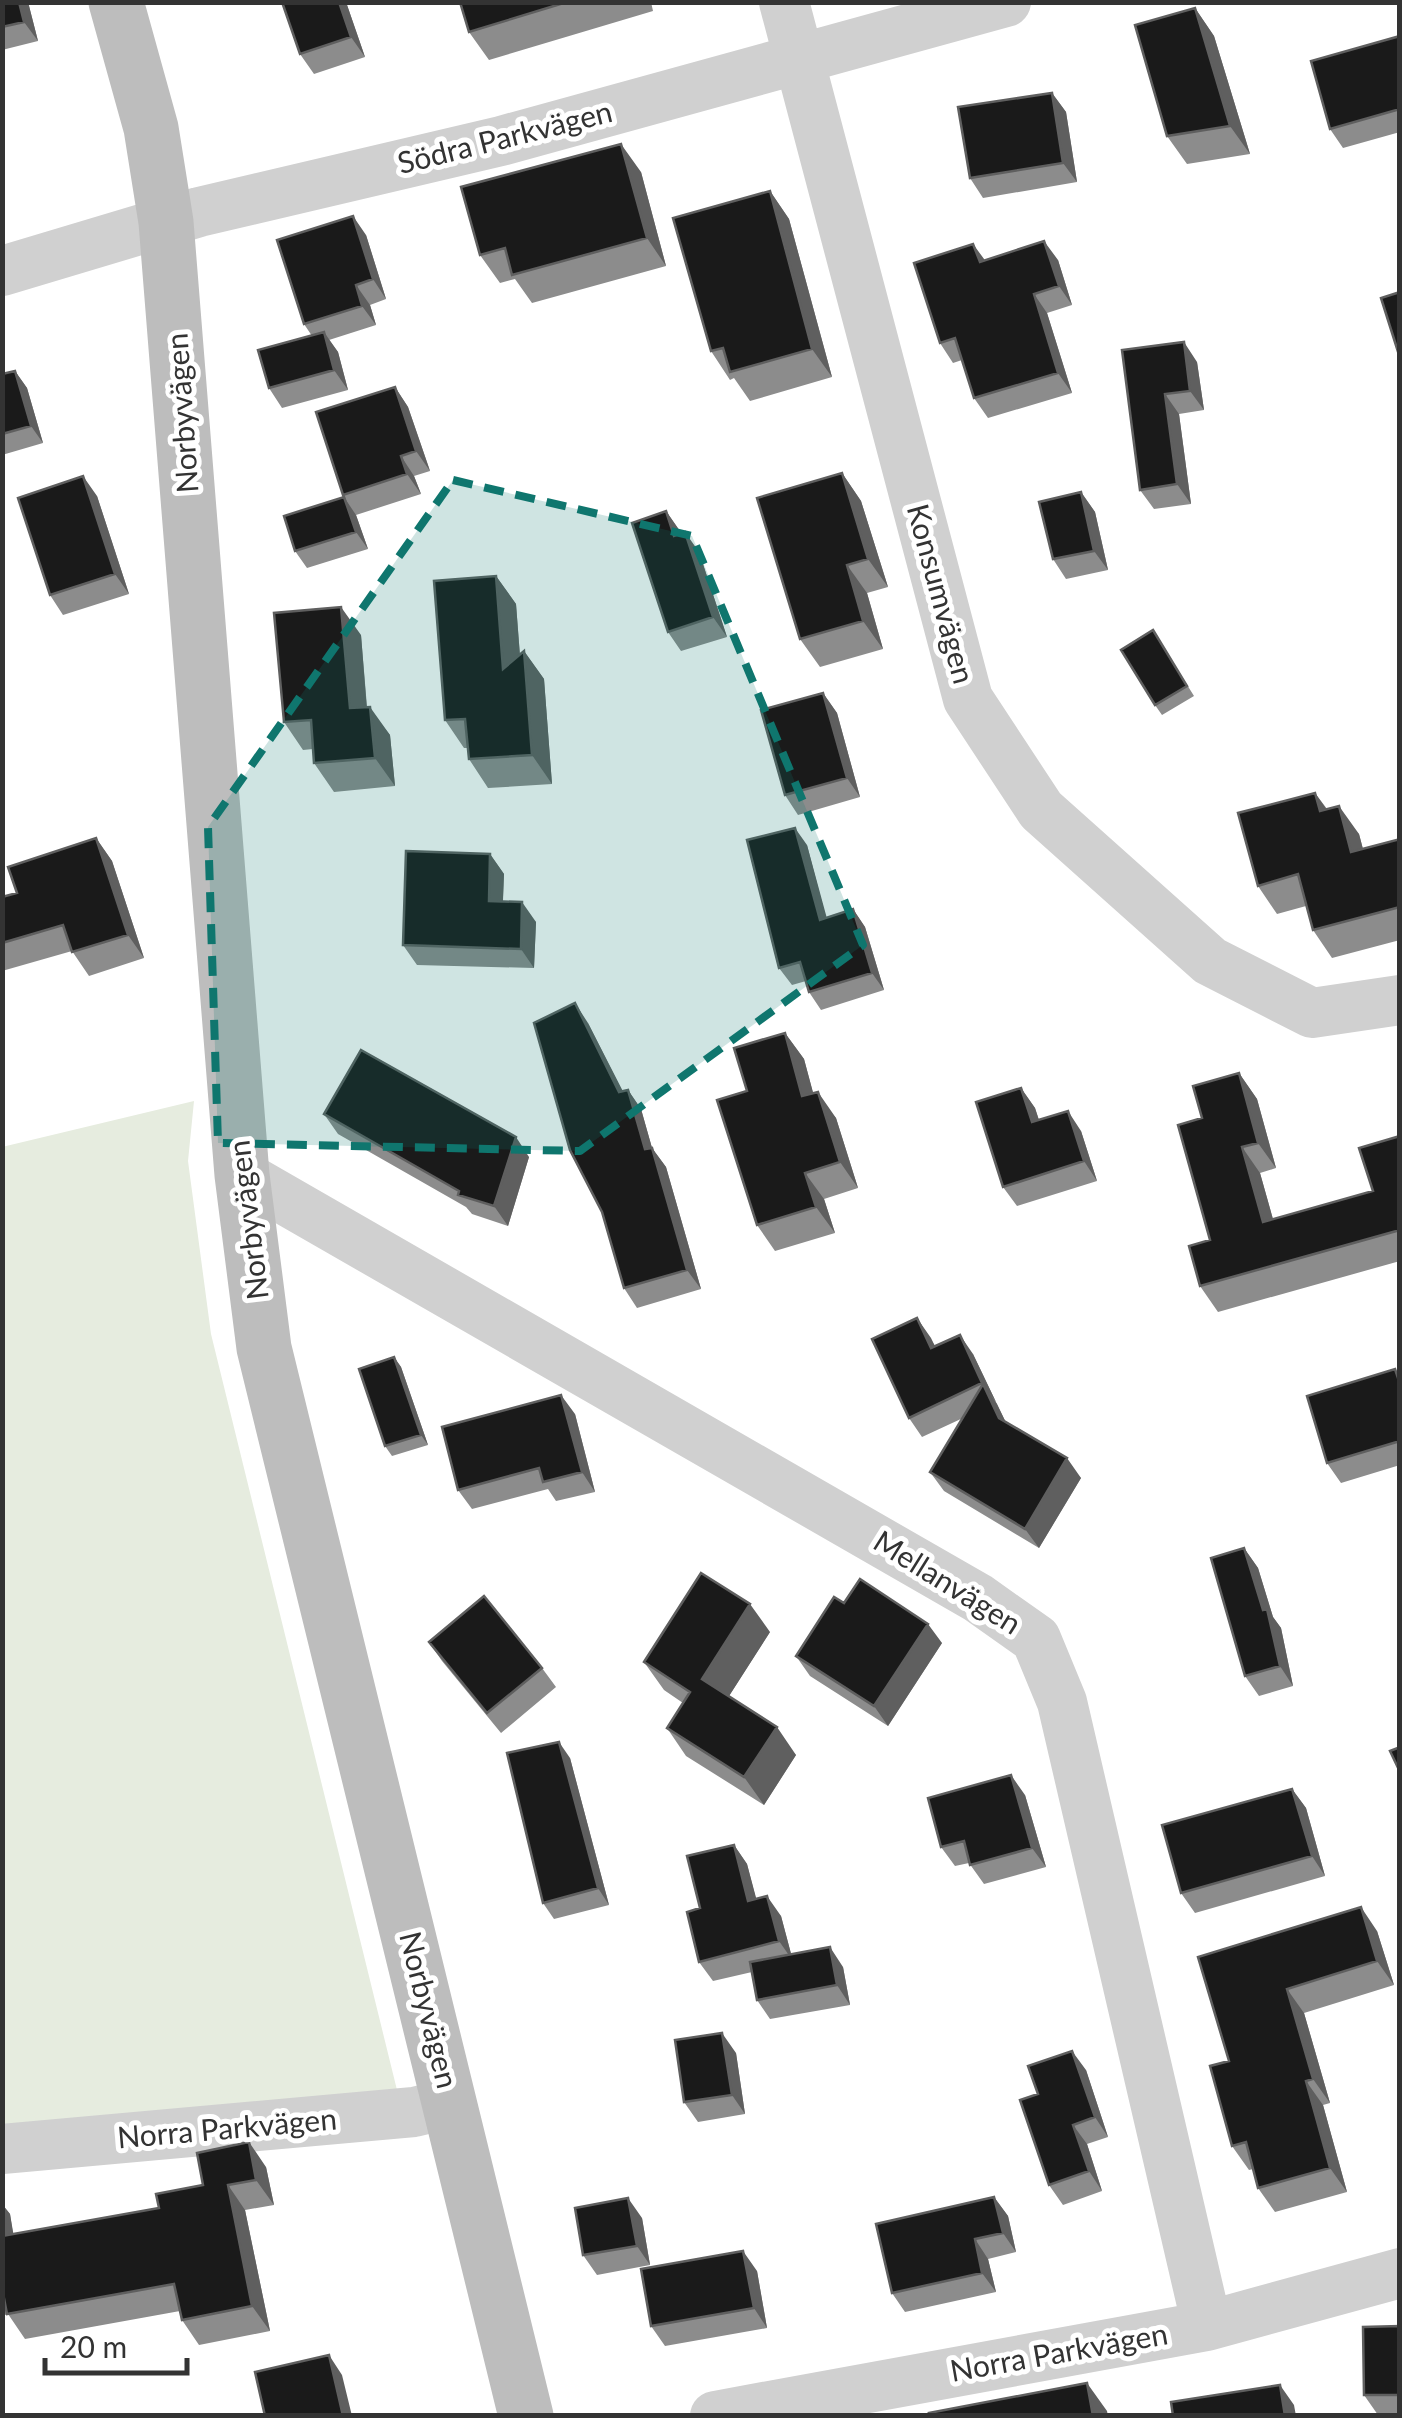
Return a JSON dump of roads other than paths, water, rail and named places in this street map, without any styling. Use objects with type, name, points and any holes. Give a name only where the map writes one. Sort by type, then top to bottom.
[{"type":"street","name":"Norbyvägen","points":[[116,2],[152,128],[166,222],[242,1176],[268,1365],[526,2416]]},
{"type":"street","name":"Konsumvägen","points":[[784,2],[968,699],[1041,810],[1210,961],[1312,1013],[1400,1000]]},
{"type":"street","name":"Södra Parkvägen","points":[[2,271],[166,222],[800,62],[1006,2]]},
{"type":"street","name":"Mellanvägen","points":[[242,1176],[944,1578],[1036,1639],[1062,1702],[1208,2326]]},
{"type":"street","name":"Norra Parkvägen","points":[[2,2149],[414,2112],[452,2103]]},
{"type":"street","name":"Norra Parkvägen","points":[[715,2416],[1208,2326],[1400,2273]]}]
